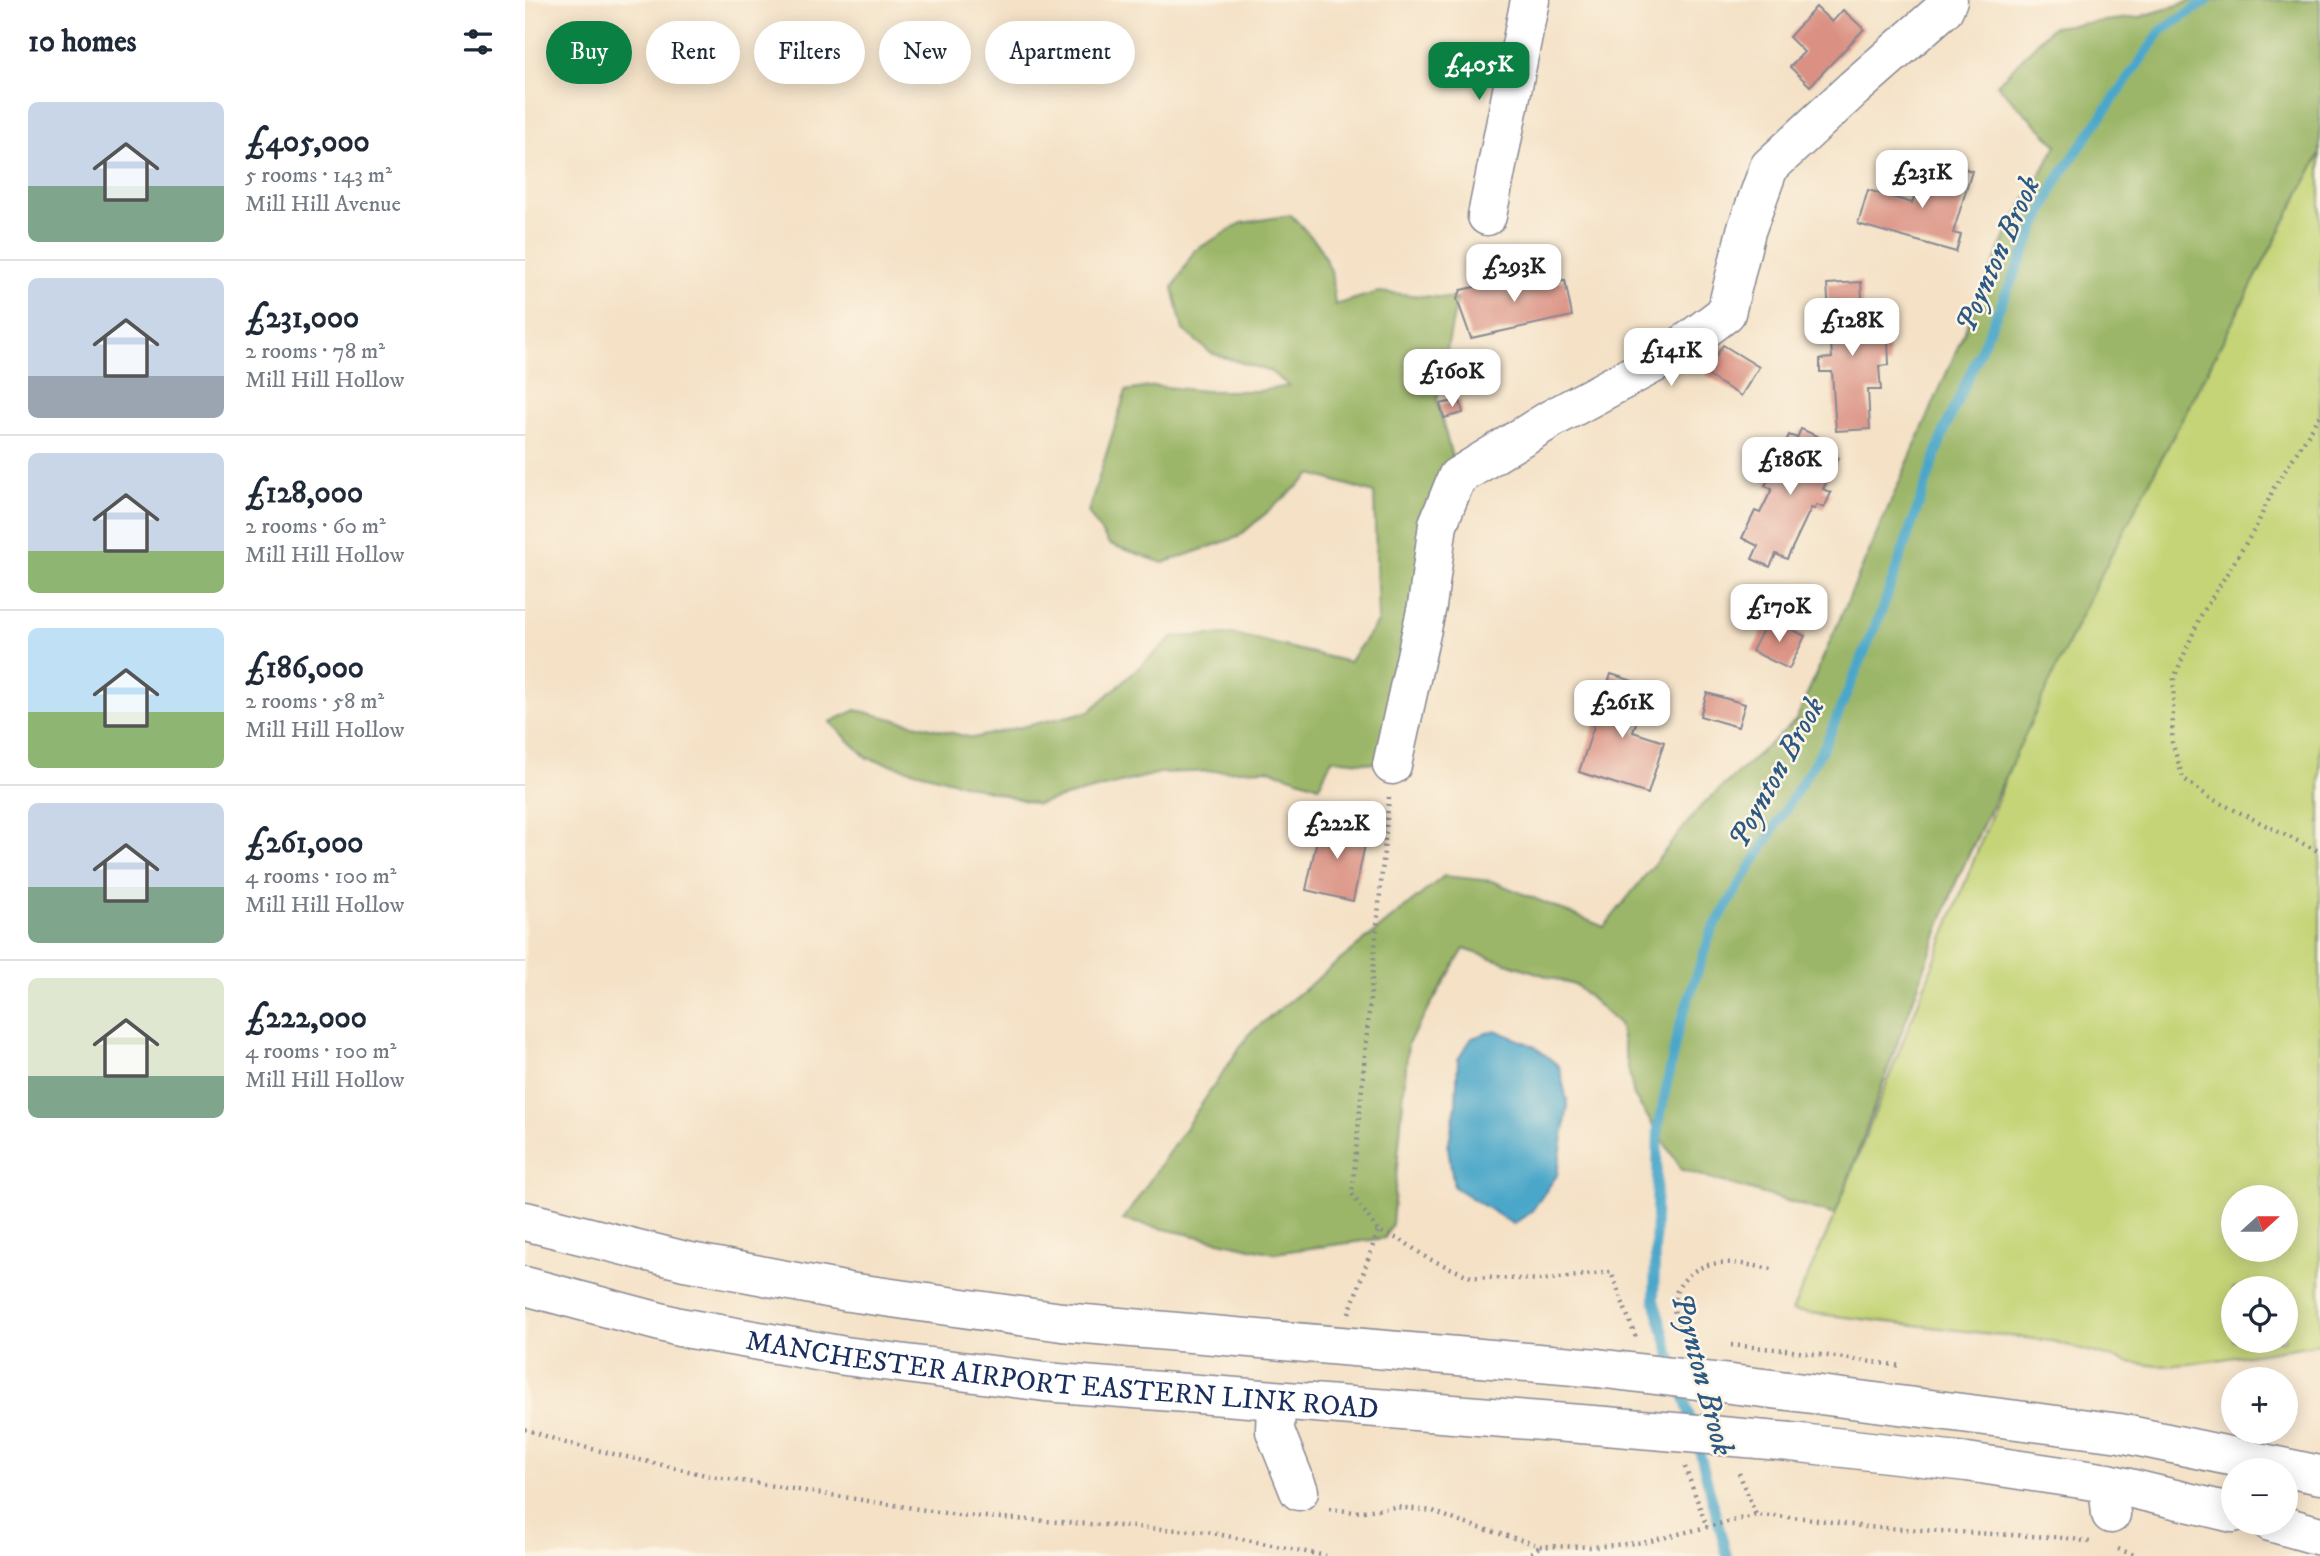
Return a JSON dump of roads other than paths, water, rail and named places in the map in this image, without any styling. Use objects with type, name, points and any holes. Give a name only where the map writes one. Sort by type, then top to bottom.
[{"type":"main road","points":[[1487,216],[1530,0]]},
{"type":"main road","points":[[1392,765],[1427,606],[1439,524],[1457,477],[1551,419],[1670,355],[1726,313],[1746,231],[1769,166],[1944,9],[1948,0]]},
{"type":"main road","name":"MANCHESTER AIRPORT EASTERN LINK ROAD","points":[[525,1221],[698,1264],[849,1292],[1062,1322],[1597,1368],[1787,1391],[2120,1433],[2320,1475]]},
{"type":"main road","name":"MANCHESTER AIRPORT EASTERN LINK ROAD","points":[[525,1286],[679,1327],[845,1356],[1045,1382],[1791,1442],[1968,1462],[2107,1522],[2221,1515]]},
{"type":"main road","points":[[1276,1401],[1275,1431],[1300,1491]]},
{"type":"main road","points":[[2298,1530],[2320,1536]]},
{"type":"water","points":[[1495,1030],[1534,1046],[1559,1066],[1568,1105],[1557,1175],[1531,1212],[1513,1224],[1454,1187],[1448,1147],[1456,1105],[1458,1059],[1472,1038]]},
{"type":"waterway","name":"Poynton Brook","points":[[1675,1370],[1654,1300],[1658,1127],[1678,1030],[1711,932],[1826,743],[1882,610],[1945,429],[2057,180],[2161,31],[2208,0]]},
{"type":"waterway","name":"Poynton Brook","points":[[1681,1388],[1692,1424]]},
{"type":"waterway","name":"Poynton Brook","points":[[1697,1442],[1727,1556]]}]
